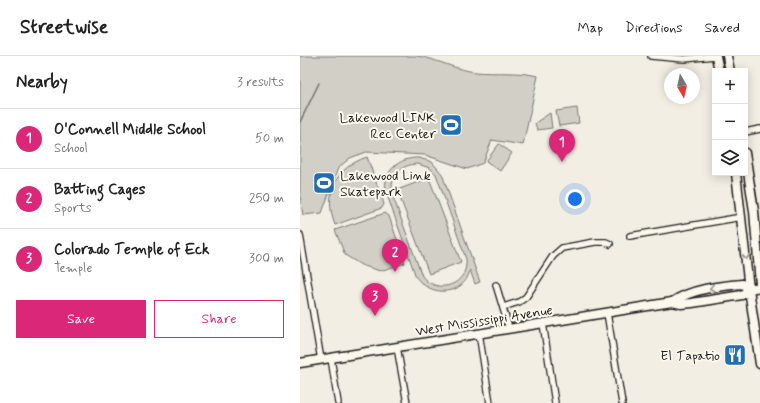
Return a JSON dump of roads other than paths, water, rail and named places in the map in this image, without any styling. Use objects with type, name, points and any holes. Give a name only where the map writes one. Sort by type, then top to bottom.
[{"type":"main road","points":[[715,56],[718,68]]},
{"type":"main road","points":[[727,56],[729,68]]},
{"type":"main road","points":[[748,172],[754,211],[760,286]]},
{"type":"main road","points":[[736,176],[749,289],[760,364]]},
{"type":"main road","name":"West Mississippi Avenue","points":[[672,302],[689,294],[720,286],[742,284],[749,289]]},
{"type":"main road","name":"West Mississippi Avenue","points":[[300,364],[672,302],[692,303],[742,295],[749,289],[760,286]]},
{"type":"street","points":[[651,56],[684,59],[715,56]]},
{"type":"street","points":[[748,131],[760,129]]},
{"type":"street","points":[[630,236],[742,217]]},
{"type":"street","points":[[300,235],[322,360]]},
{"type":"street","points":[[503,307],[519,302],[526,297],[553,256],[562,248],[595,242],[606,242],[610,244]]},
{"type":"street","points":[[496,285],[509,328]]},
{"type":"street","points":[[607,313],[622,403]]},
{"type":"street","points":[[543,323],[555,403]]},
{"type":"street","points":[[479,333],[490,403]]},
{"type":"street","points":[[397,347],[407,403]]},
{"type":"street","points":[[331,358],[338,403]]},
{"type":"waterway","points":[[300,122],[319,83]]},
{"type":"place","name":"Lakewood LINK Rec Center","points":[[451,125]]},
{"type":"place","name":"O'Connell Middle School","points":[[562,162]]},
{"type":"place","name":"Lakewood Link Skatepark","points":[[324,183]]},
{"type":"place","name":"Batting Cages","points":[[395,272]]},
{"type":"place","name":"Colorado Temple of Eck","points":[[375,316]]},
{"type":"place","name":"El Tapatio","points":[[735,355]]}]
